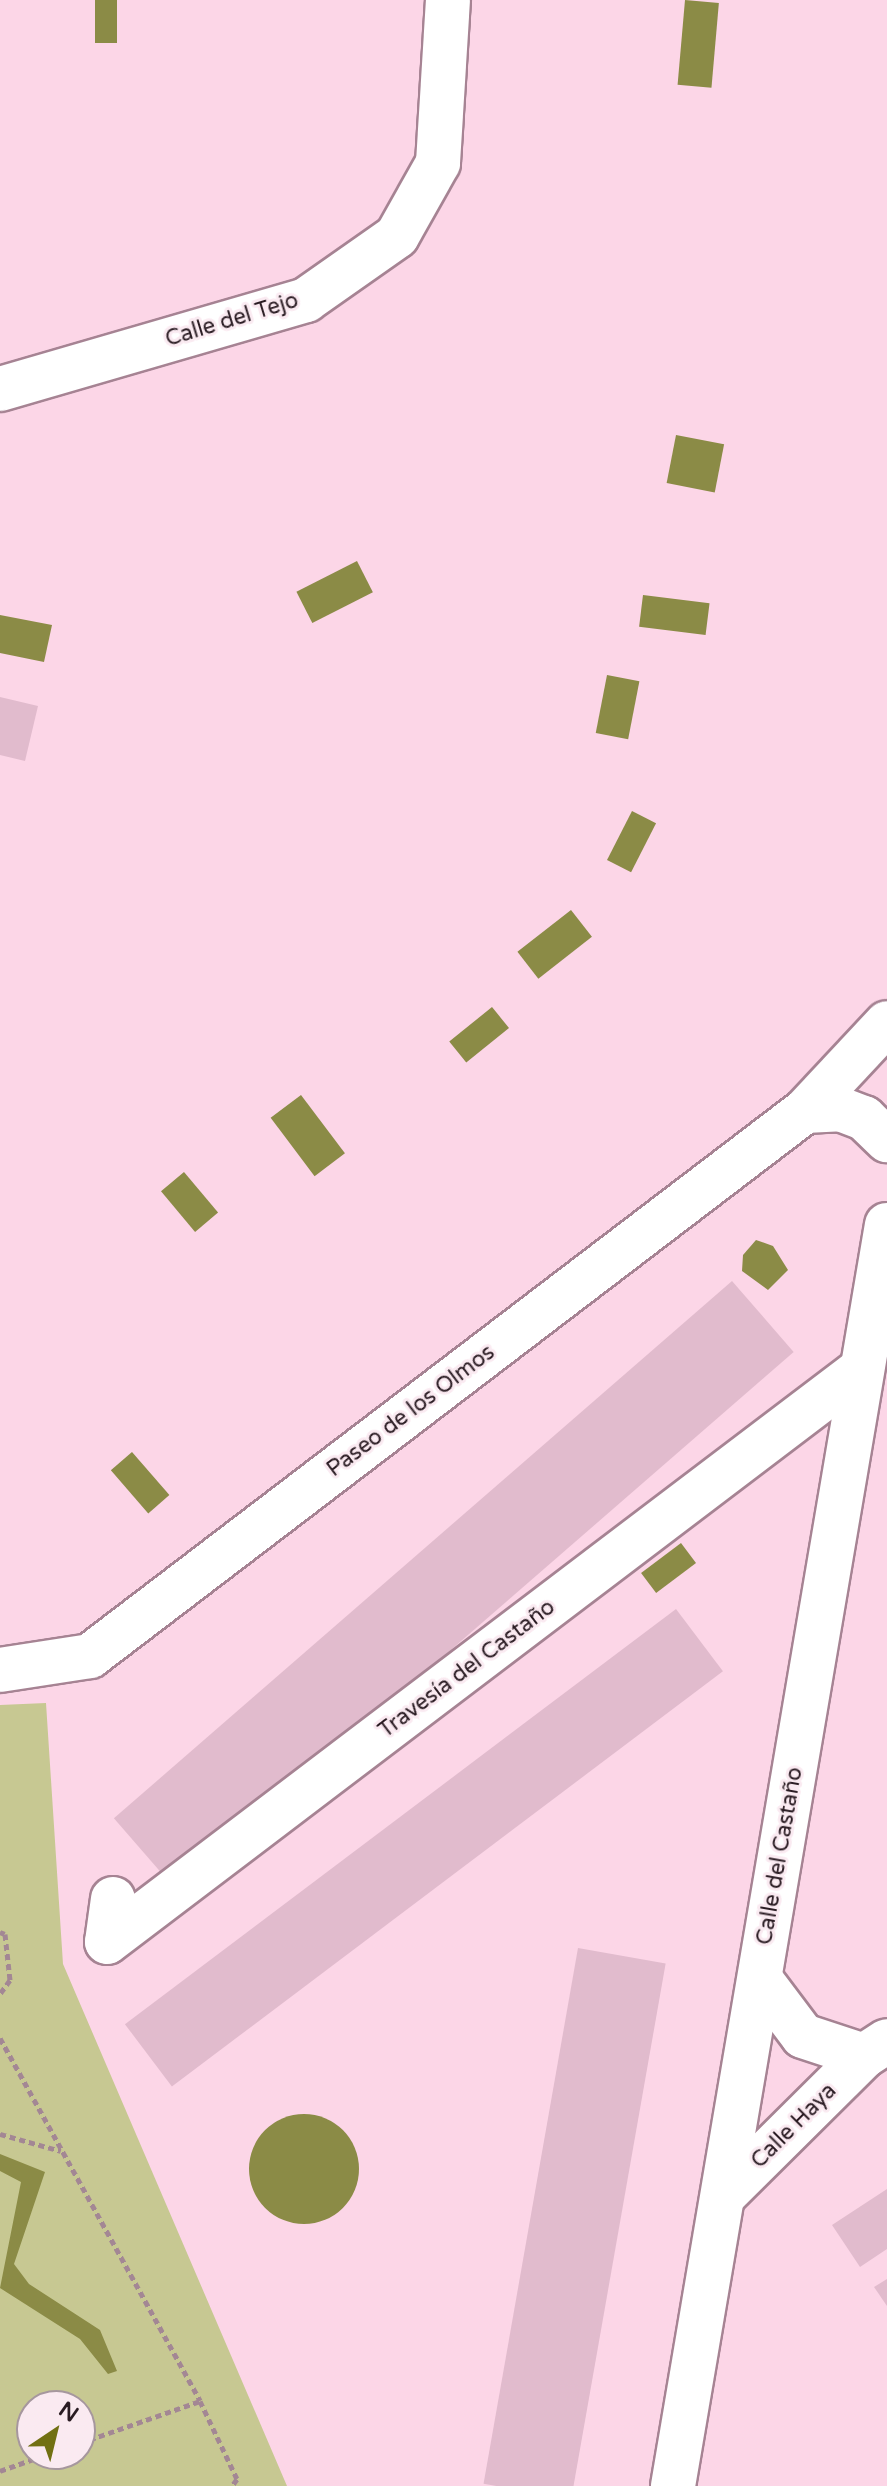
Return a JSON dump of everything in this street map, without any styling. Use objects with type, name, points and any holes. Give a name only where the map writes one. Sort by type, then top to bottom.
[{"type":"street","name":"Calle del Tejo","points":[[0,389],[306,300],[397,236],[438,163],[448,0]]},
{"type":"street","name":"Paseo de los Olmos","points":[[0,1670],[90,1656],[805,1111],[887,1023]]},
{"type":"street","points":[[805,1111],[840,1109],[864,1118],[887,1140]]},
{"type":"street","name":"Calle del Castaño","points":[[673,2486],[887,1225]]},
{"type":"street","name":"Travesía del Castaño","points":[[113,1899],[107,1942],[862,1369]]},
{"type":"street","name":"Calle Haya","points":[[760,1979],[803,2036],[876,2048]]},
{"type":"street","name":"Calle Haya","points":[[723,2196],[876,2048]]},
{"type":"path","points":[[0,1932],[5,1934],[10,1980],[0,1994]]},
{"type":"path","points":[[0,2038],[200,2401],[241,2486]]},
{"type":"path","points":[[0,2134],[62,2152]]},
{"type":"path","points":[[96,2437],[200,2401]]},
{"type":"path","points":[[232,2486],[237,2479]]},
{"type":"green space","points":[[46,1703],[63,1964],[287,2486],[0,2486],[0,1705]]},
{"type":"shaded area","points":[[95,0],[117,0],[117,43],[95,43]]},
{"type":"shaded area","points":[[685,0],[719,3],[711,88],[678,85]]},
{"type":"shaded area","points":[[676,435],[724,444],[715,492],[667,483]]},
{"type":"shaded area","points":[[357,561],[373,592],[312,623],[296,592]]},
{"type":"shaded area","points":[[643,595],[710,603],[706,635],[639,627]]},
{"type":"shaded area","points":[[0,615],[52,625],[44,662],[0,653]]},
{"type":"shaded area","points":[[607,675],[639,681],[628,739],[596,733]]},
{"type":"shaded area","points":[[632,811],[656,823],[631,872],[607,860]]},
{"type":"shaded area","points":[[571,910],[592,937],[538,979],[517,952]]},
{"type":"shaded area","points":[[492,1007],[509,1028],[466,1063],[449,1042]]},
{"type":"shaded area","points":[[301,1095],[345,1153],[315,1176],[271,1118]]},
{"type":"shaded area","points":[[184,1172],[218,1213],[195,1232],[161,1191]]},
{"type":"shaded area","points":[[756,1240],[773,1246],[788,1270],[768,1290],[742,1271],[743,1255]]},
{"type":"shaded area","points":[[132,1452],[169,1495],[148,1513],[111,1470]]},
{"type":"shaded area","points":[[681,1543],[696,1563],[656,1593],[641,1573]]},
{"type":"shaded area","points":[[304,2114],[325,2118],[343,2130],[355,2148],[359,2169],[355,2190],[343,2208],[325,2220],[304,2224],[283,2220],[265,2208],[253,2190],[249,2169],[253,2148],[265,2130],[283,2118]]},
{"type":"shaded area","points":[[0,2154],[45,2172],[14,2264],[29,2284],[100,2330],[117,2371],[108,2374],[80,2339],[0,2288],[21,2182],[0,2171]]},
{"type":"building","points":[[0,697],[38,706],[25,761],[0,755]]},
{"type":"building","points":[[732,1281],[794,1352],[176,1889],[114,1818]]},
{"type":"building","points":[[676,1609],[723,1671],[172,2087],[125,2024]]},
{"type":"building","points":[[578,1948],[666,1963],[574,2486],[484,2484]]},
{"type":"building","points":[[887,2189],[887,2249],[860,2267],[832,2225]]},
{"type":"building","points":[[887,2279],[887,2306],[874,2287]]}]
